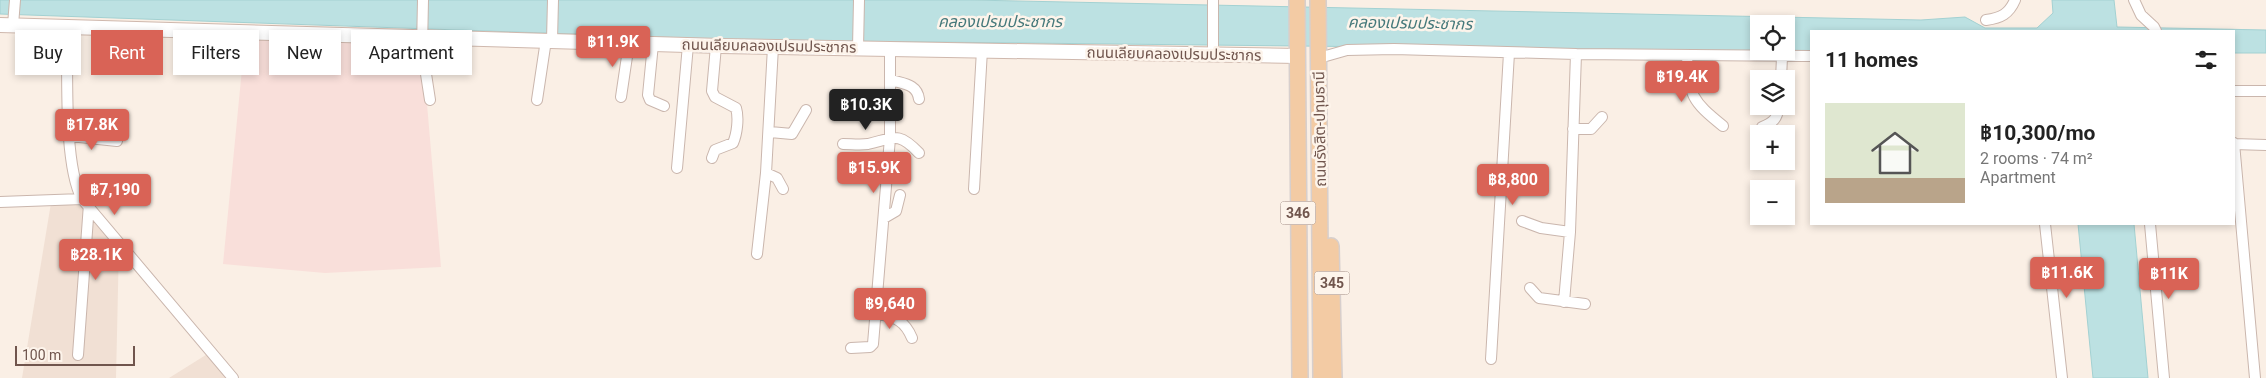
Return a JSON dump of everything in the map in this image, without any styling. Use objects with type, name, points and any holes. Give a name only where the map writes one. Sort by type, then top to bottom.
[{"type":"main road","name":"ถนนรังสิต-ปทุมธานี","points":[[1297,2],[1300,378]]},
{"type":"main road","name":"ถนนรังสิต-ปทุมธานี","points":[[1318,2],[1321,188],[1321,378]]},
{"type":"main road","name":"345","points":[[1321,188],[1330,237],[1334,378]]},
{"type":"street","points":[[9,22],[15,0]]},
{"type":"street","points":[[421,30],[423,0]]},
{"type":"street","points":[[537,100],[550,38],[553,0]]},
{"type":"street","points":[[858,46],[859,0]]},
{"type":"street","points":[[1986,20],[1999,19],[2005,15],[2015,0]]},
{"type":"street","points":[[2134,0],[2141,15],[2155,29]]},
{"type":"street","points":[[1213,1],[1213,53]]},
{"type":"street","name":"ถนนเลียบคลองเปรมประชากร","points":[[9,22],[67,26],[351,32]]},
{"type":"street","points":[[67,26],[70,136],[76,187],[86,202],[233,378]]},
{"type":"street","name":"ถนนเลียบคลองเปรมประชากร","points":[[472,35],[716,46],[858,46],[982,50],[1213,53],[1297,52]]},
{"type":"street","points":[[621,97],[629,43]]},
{"type":"street","points":[[653,44],[648,95],[650,100],[664,106]]},
{"type":"street","points":[[677,168],[688,45]]},
{"type":"street","points":[[712,158],[715,150],[733,143],[736,137],[738,113],[736,108],[715,97],[712,92],[716,46]]},
{"type":"street","points":[[757,254],[770,132],[774,47]]},
{"type":"street","points":[[851,348],[872,346],[890,138],[890,48]]},
{"type":"street","points":[[1319,54],[1358,49],[1750,57]]},
{"type":"street","points":[[974,189],[982,50]]},
{"type":"street","points":[[1491,359],[1510,52]]},
{"type":"street","points":[[1564,302],[1570,232],[1576,54]]},
{"type":"street","points":[[1687,56],[1692,96],[1697,104],[1723,126]]},
{"type":"street","points":[[1795,57],[1810,56]]},
{"type":"street","points":[[427,75],[430,100]]},
{"type":"street","points":[[891,80],[914,87],[918,92],[919,99]]},
{"type":"street","points":[[2235,91],[2266,91]]},
{"type":"street","points":[[770,132],[792,134],[806,110]]},
{"type":"street","points":[[1765,125],[1776,118],[1777,115]]},
{"type":"street","points":[[1573,129],[1591,129],[1602,117]]},
{"type":"street","points":[[70,136],[117,141]]},
{"type":"street","points":[[843,144],[867,144],[890,138],[906,140],[919,153]]},
{"type":"street","points":[[2235,143],[2266,145]]},
{"type":"street","points":[[2235,154],[2255,378]]},
{"type":"street","points":[[766,173],[777,178],[783,189]]},
{"type":"street","points":[[884,218],[896,211],[900,195]]},
{"type":"street","points":[[0,202],[86,202]]},
{"type":"street","points":[[78,355],[85,260],[86,202]]},
{"type":"street","points":[[1522,221],[1541,228],[1570,232]]},
{"type":"street","points":[[2045,225],[2062,378]]},
{"type":"street","points":[[2150,225],[2164,378]]},
{"type":"street","points":[[85,260],[110,261]]},
{"type":"street","points":[[1530,288],[1539,298],[1585,304]]},
{"type":"street","points":[[876,314],[901,322],[907,327],[912,338]]},
{"type":"shaded area","points":[[259,39],[269,39],[269,75],[341,75],[341,42],[351,43],[351,75],[424,75],[441,267],[325,273],[223,264],[241,75],[259,75]]},
{"type":"shaded area","points":[[84,202],[119,245],[116,378],[22,378],[51,203]]},
{"type":"shaded area","points":[[209,353],[230,378],[169,378]]},
{"type":"water","name":"คลองเปรมประชากร","points":[[0,0],[971,0],[1750,16],[1750,51],[745,40],[0,14]]},
{"type":"water","name":"คลองเปรมประชากร","points":[[2052,0],[2114,0],[2117,27],[2266,30],[2266,53],[2235,53],[2235,30],[1810,30],[1810,51],[1795,51],[1795,17],[1921,20],[1965,17],[1985,28],[2037,28],[2053,13]]},
{"type":"water","points":[[2078,225],[2134,225],[2148,378],[2093,378]]}]
